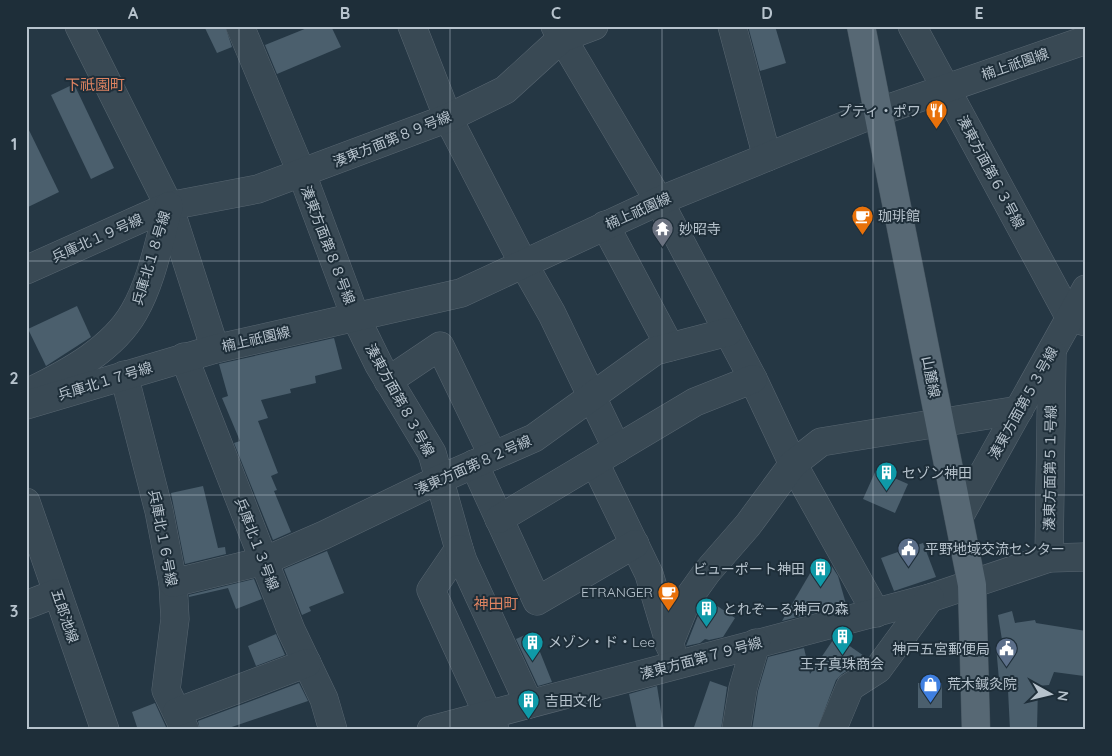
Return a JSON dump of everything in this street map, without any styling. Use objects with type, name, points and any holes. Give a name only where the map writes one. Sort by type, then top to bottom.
[{"type":"main road","name":"山麓線","points":[[862,26],[972,585],[976,730]]},
{"type":"street","name":"兵庫北１８号線","points":[[26,394],[68,372],[111,340],[130,319],[144,293],[168,206],[79,26]]},
{"type":"street","name":"湊東方面第８８号線","points":[[240,26],[302,174],[355,316]]},
{"type":"street","points":[[412,26],[448,118],[523,263],[552,314],[592,396],[606,456],[635,544],[649,574],[672,655]]},
{"type":"street","name":"湊東方面第８９号線","points":[[168,206],[258,190],[448,118],[505,90],[559,32],[594,26]]},
{"type":"street","points":[[732,26],[767,157]]},
{"type":"street","name":"湊東方面第６３号線","points":[[912,26],[1078,320]]},
{"type":"street","points":[[559,32],[659,201],[753,379],[793,464],[876,613]]},
{"type":"street","name":"楠上祇園線","points":[[184,357],[461,293],[659,201],[878,112],[1086,40]]},
{"type":"street","name":"兵庫北１９号線","points":[[26,270],[168,206]]},
{"type":"street","points":[[168,206],[215,349]]},
{"type":"street","points":[[606,225],[670,347]]},
{"type":"street","name":"湊東方面第５３号線","points":[[959,517],[1052,349],[1078,320],[1086,289]]},
{"type":"street","name":"湊東方面第８３号線","points":[[355,316],[388,381],[432,453],[463,561],[529,704]]},
{"type":"street","name":"湊東方面第８２号線","points":[[173,583],[264,561],[324,535],[440,479],[534,438],[655,351],[728,332]]},
{"type":"street","points":[[388,381],[440,346],[483,460],[499,519],[537,601],[635,544]]},
{"type":"street","name":"湊東方面第５１号線","points":[[1049,558],[1052,349]]},
{"type":"street","name":"兵庫北１７号線","points":[[26,405],[184,357]]},
{"type":"street","name":"兵庫北１３号線","points":[[184,357],[264,561],[324,699],[333,730]]},
{"type":"street","name":"兵庫北１６号線","points":[[124,375],[159,511],[173,583],[175,619],[166,690],[181,721]]},
{"type":"street","points":[[499,519],[695,402],[753,379]]},
{"type":"street","name":"湊東方面第７９号線","points":[[672,655],[687,600],[707,572],[748,525],[793,464],[821,442],[1019,410]]},
{"type":"street","name":"五郎池線","points":[[26,502],[105,730]]},
{"type":"street","points":[[459,549],[431,590],[492,722]]},
{"type":"street","name":"湊東方面第７９号線","points":[[431,730],[492,722],[529,704],[672,655],[756,643],[930,598],[1049,558],[1086,557]]},
{"type":"street","points":[[26,605],[57,593]]},
{"type":"street","points":[[832,730],[839,709],[850,687],[878,669],[930,598]]},
{"type":"street","points":[[736,730],[743,688],[756,643]]},
{"type":"street","points":[[181,721],[307,663]]},
{"type":"building","points":[[204,26],[225,26],[232,47],[217,53]]},
{"type":"building","points":[[312,26],[331,26],[341,47],[277,74],[265,45]]},
{"type":"building","points":[[748,26],[775,26],[786,63],[760,71]]},
{"type":"building","points":[[74,84],[114,168],[91,179],[51,95]]},
{"type":"building","points":[[26,124],[59,192],[26,208]]},
{"type":"building","points":[[77,306],[91,337],[46,366],[28,329]]},
{"type":"building","points":[[334,338],[342,369],[315,376],[316,383],[290,389],[291,393],[261,400],[268,418],[258,421],[278,473],[271,476],[277,490],[274,491],[291,532],[273,540],[234,443],[240,441],[222,398],[228,396],[219,364]]},
{"type":"building","name":"セゾン神田","points":[[876,470],[908,484],[895,513],[863,499]]},
{"type":"building","points":[[203,486],[218,548],[225,547],[226,554],[185,564],[171,493]]},
{"type":"building","name":"平野地域交流センター","points":[[923,543],[936,577],[894,591],[881,558]]},
{"type":"building","points":[[327,551],[344,593],[309,607],[311,611],[302,615],[284,569]]},
{"type":"building","name":"ビューポート神田","points":[[831,565],[838,576],[846,604],[782,621],[812,570]]},
{"type":"building","points":[[254,579],[262,599],[236,609],[228,588],[189,597],[189,595]]},
{"type":"building","name":"とれぞーる神戸の森","points":[[707,599],[735,618],[723,637],[705,639],[700,643],[686,646],[701,608]]},
{"type":"building","points":[[1012,611],[1015,623],[1035,620],[1036,623],[1086,631],[1086,673],[1084,676],[1054,672],[1049,685],[1038,686],[1037,730],[1010,730],[1008,690],[1000,691],[996,646],[1003,646],[998,615]]},
{"type":"building","name":"メゾン・ド・Lee","points":[[532,632],[552,682],[538,686],[516,639]]},
{"type":"building","points":[[276,634],[285,655],[256,666],[248,646]]},
{"type":"building","points":[[838,638],[867,658],[836,680],[817,730],[752,730],[758,691],[768,657],[804,648],[810,674],[833,640]]},
{"type":"building","points":[[710,681],[727,687],[721,730],[693,730]]},
{"type":"building","points":[[299,683],[308,701],[223,730],[200,730],[198,721]]},
{"type":"building","points":[[918,683],[942,683],[942,708],[918,708]]},
{"type":"building","points":[[657,686],[664,730],[637,730],[629,694]]},
{"type":"building","points":[[155,703],[166,727],[158,730],[138,730],[132,712]]},
{"type":"place","name":"プティ・ポワ","points":[[937,130]]},
{"type":"place","name":"珈琲館","points":[[862,235]]},
{"type":"place","name":"妙昭寺","points":[[663,248]]},
{"type":"place","name":"セゾン神田","points":[[886,492]]},
{"type":"place","name":"平野地域交流センター","points":[[909,568]]},
{"type":"place","name":"ビューポート神田","points":[[821,588]]},
{"type":"place","name":"ETRANGER","points":[[669,611]]},
{"type":"place","name":"とれぞーる神戸の森","points":[[707,628]]},
{"type":"place","name":"王子真珠商会","points":[[842,655]]},
{"type":"place","name":"メゾン・ド・Lee","points":[[532,661]]},
{"type":"place","name":"神戸五宮郵便局","points":[[1006,668]]},
{"type":"place","name":"荒木鍼灸院","points":[[931,703]]},
{"type":"place","name":"吉田文化","points":[[529,720]]},
{"type":"district","name":"下祇園町","points":[[95,85]]},
{"type":"district","name":"神田町","points":[[496,604]]}]
